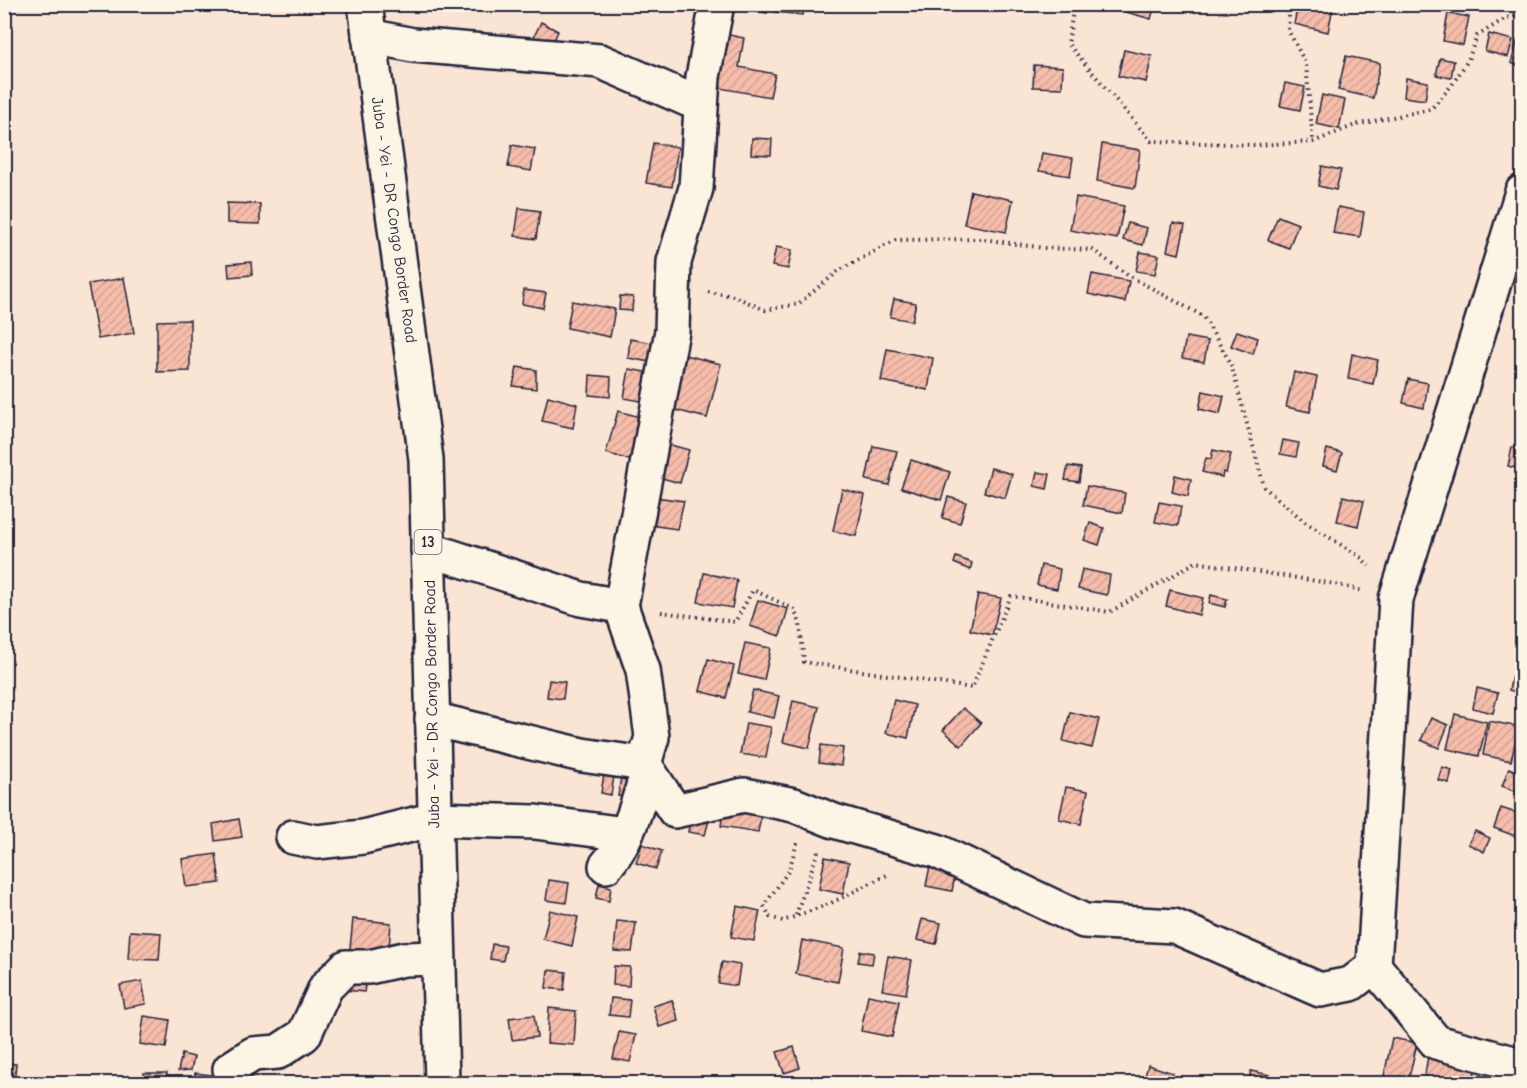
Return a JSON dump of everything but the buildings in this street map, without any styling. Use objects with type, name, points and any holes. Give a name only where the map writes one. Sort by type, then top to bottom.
[{"type":"street","points":[[606,866],[615,856],[625,834],[646,767],[652,736],[645,681],[621,606],[672,331],[674,262],[696,188],[701,105],[717,4]]},
{"type":"street","points":[[367,20],[413,45],[600,62],[701,105]]},
{"type":"street","name":"Juba - Yei - DR Congo Border Road","points":[[367,20],[426,459],[441,1083]]},
{"type":"street","points":[[1522,192],[1396,599],[1374,966],[1436,1042],[1510,1062],[1522,1070]]},
{"type":"street","points":[[428,549],[580,599],[621,606]]},
{"type":"street","points":[[432,719],[582,755],[646,767],[675,811],[744,795],[818,814],[926,848],[971,866],[1084,921],[1174,926],[1320,990],[1351,984],[1374,966]]},
{"type":"street","points":[[293,837],[317,842],[363,837],[435,819],[536,822],[625,834]]},
{"type":"street","points":[[230,1069],[253,1054],[278,1052],[304,1035],[326,987],[345,967],[369,967],[404,959],[438,958]]},
{"type":"path","points":[[1074,4],[1068,44],[1151,141],[1254,145],[1313,142],[1355,125],[1431,109],[1468,60],[1477,36],[1506,18],[1522,14]]},
{"type":"path","points":[[1290,4],[1288,30],[1306,64],[1313,142]]},
{"type":"path","points":[[673,286],[734,296],[765,310],[798,304],[840,270],[896,240],[983,239],[1043,248],[1093,250],[1128,276],[1203,316],[1231,364],[1264,487],[1305,522],[1362,558],[1396,599]]},
{"type":"path","points":[[621,606],[735,622],[753,590],[794,609],[800,624],[804,662],[972,688],[1011,597],[1110,612],[1196,562],[1335,584],[1396,599]]},
{"type":"path","points":[[796,916],[818,814]]},
{"type":"path","points":[[818,814],[789,870],[764,906],[770,917],[783,921],[829,904],[885,877],[926,848]]}]
